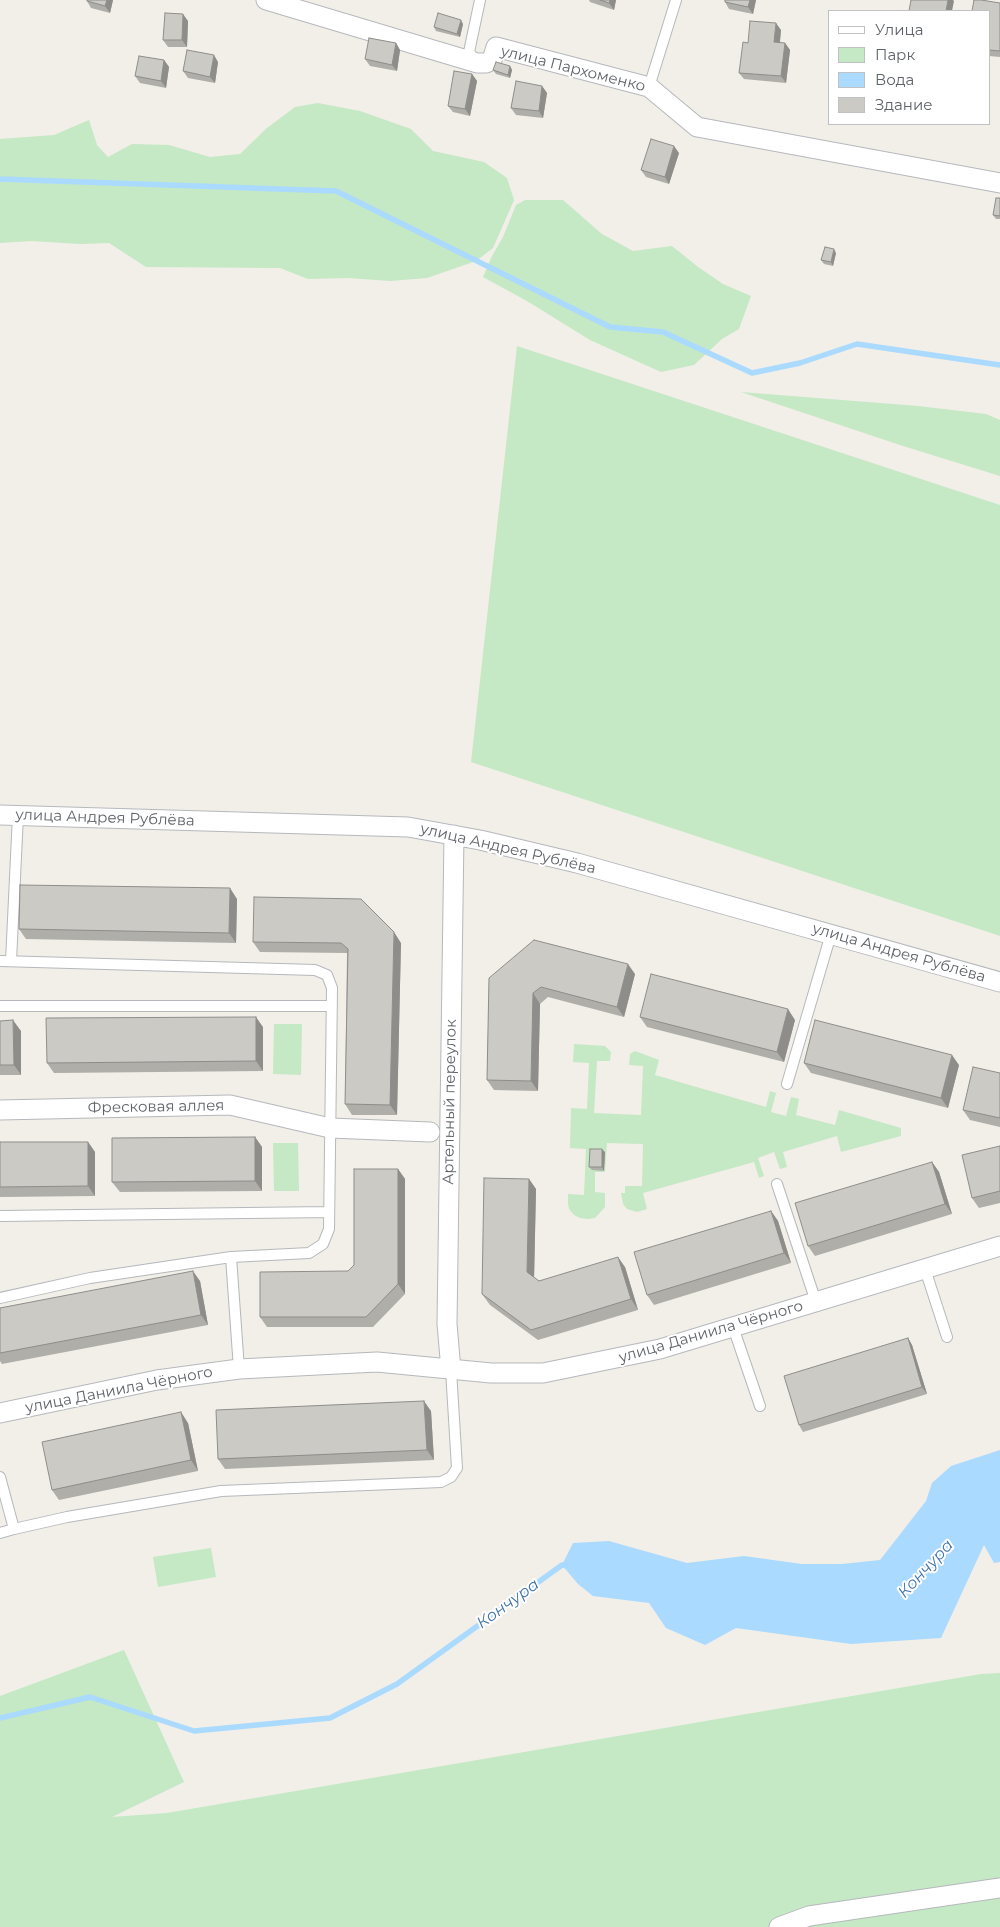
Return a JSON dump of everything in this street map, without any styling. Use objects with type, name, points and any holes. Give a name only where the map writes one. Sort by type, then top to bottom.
[{"type":"street","name":"улица Пархоменко","points":[[266,0],[478,63],[486,63],[492,60],[496,47],[649,86],[697,127],[1000,183]]},
{"type":"street","name":"улица Андрея Рублёва","points":[[9,815],[408,827],[454,835],[577,863],[1000,982]]},
{"type":"street","name":"Артельный переулок","points":[[451,1370],[447,1324],[454,835]]},
{"type":"street","name":"Фресковая аллея","points":[[0,1110],[230,1105],[330,1128],[430,1132]]},
{"type":"street","name":"улица Даниила Чёрного","points":[[0,1413],[157,1380],[239,1369],[377,1362],[491,1374],[542,1373],[660,1349],[1000,1246]]},
{"type":"street","points":[[779,1927],[809,1916],[1000,1888]]},
{"type":"lane","points":[[478,63],[469,52],[480,0]]},
{"type":"lane","points":[[649,86],[676,0]]},
{"type":"lane","points":[[9,815],[11,961]]},
{"type":"lane","points":[[787,1084],[831,934]]},
{"type":"lane","points":[[0,961],[315,970],[327,975],[332,988],[329,1229],[323,1244],[309,1253],[231,1257],[90,1278],[0,1298]]},
{"type":"lane","points":[[0,1006],[332,1006]]},
{"type":"lane","points":[[777,1184],[816,1302]]},
{"type":"lane","points":[[0,1216],[329,1212]]},
{"type":"lane","points":[[231,1257],[239,1369]]},
{"type":"lane","points":[[924,1269],[947,1337]]},
{"type":"lane","points":[[733,1327],[760,1406]]},
{"type":"lane","points":[[0,1533],[67,1517],[221,1491],[440,1482],[450,1477],[457,1468],[451,1370]]},
{"type":"lane","points":[[0,1477],[14,1529]]},
{"type":"green space","points":[[318,103],[360,111],[411,129],[433,151],[484,162],[507,178],[514,200],[493,248],[476,261],[427,278],[390,281],[348,278],[308,279],[280,268],[146,267],[109,243],[80,244],[31,241],[0,243],[0,139],[54,135],[89,120],[97,145],[108,157],[132,144],[169,145],[210,157],[240,154],[267,128],[295,107]]},
{"type":"green space","points":[[525,200],[563,200],[602,234],[633,251],[672,246],[723,284],[751,296],[739,329],[722,339],[694,365],[661,372],[590,340],[527,301],[483,277],[503,237],[516,205]]},
{"type":"green space","points":[[517,346],[1000,505],[1000,936],[471,762]]},
{"type":"green space","points":[[741,392],[918,406],[986,414],[1000,420],[1000,476],[903,446]]},
{"type":"green space","points":[[274,1024],[302,1024],[301,1075],[273,1074]]},
{"type":"green space","points":[[574,1044],[605,1046],[611,1052],[610,1061],[597,1061],[594,1113],[641,1115],[643,1066],[629,1065],[630,1054],[635,1051],[659,1060],[655,1075],[766,1107],[770,1091],[776,1093],[771,1112],[786,1116],[791,1097],[799,1099],[796,1115],[835,1125],[839,1110],[901,1128],[901,1136],[841,1152],[837,1136],[783,1152],[787,1167],[780,1169],[774,1152],[758,1158],[764,1176],[759,1178],[754,1162],[643,1193],[647,1209],[637,1212],[627,1209],[623,1204],[621,1193],[625,1193],[625,1186],[642,1186],[643,1144],[607,1143],[605,1172],[595,1172],[595,1192],[605,1193],[605,1207],[595,1218],[580,1218],[569,1209],[568,1194],[584,1195],[586,1149],[570,1148],[571,1108],[587,1109],[589,1063],[573,1062]]},
{"type":"green space","points":[[273,1143],[298,1143],[299,1191],[274,1191]]},
{"type":"green space","points":[[211,1548],[216,1577],[158,1587],[153,1557]]},
{"type":"green space","points":[[124,1650],[184,1782],[112,1817],[167,1813],[981,1674],[1000,1673],[1000,1927],[0,1927],[0,1696]]},
{"type":"water","points":[[1000,1450],[1000,1562],[994,1563],[984,1545],[941,1638],[851,1644],[736,1628],[705,1645],[666,1628],[649,1603],[593,1596],[578,1584],[562,1565],[573,1543],[609,1541],[687,1563],[744,1556],[802,1564],[842,1564],[880,1560],[926,1501],[932,1483],[951,1466]]},
{"type":"building","points":[[87,0],[107,0],[105,6]]},
{"type":"building","points":[[725,0],[750,0],[748,7],[725,2]]},
{"type":"building","points":[[911,0],[948,0],[946,10],[909,10]]},
{"type":"building","points":[[974,0],[1000,3],[1000,51],[990,50],[990,10],[972,10]]},
{"type":"building","points":[[165,13],[183,14],[182,40],[163,40]]},
{"type":"building","points":[[438,13],[461,20],[457,34],[434,27]]},
{"type":"building","points":[[750,21],[776,23],[774,42],[785,43],[781,76],[739,73],[743,42],[748,43]]},
{"type":"building","points":[[369,38],[396,43],[392,65],[365,59]]},
{"type":"building","points":[[187,50],[214,55],[210,77],[183,71]]},
{"type":"building","points":[[139,56],[164,60],[161,81],[135,76]]},
{"type":"building","points":[[496,62],[510,66],[508,75],[493,70]]},
{"type":"building","points":[[454,71],[472,74],[465,109],[448,106]]},
{"type":"building","points":[[516,81],[542,86],[539,111],[511,108]]},
{"type":"building","points":[[651,139],[674,146],[665,177],[641,170]]},
{"type":"building","points":[[996,198],[1000,198],[1000,216],[993,215]]},
{"type":"building","points":[[825,247],[834,249],[831,262],[821,260]]},
{"type":"building","points":[[20,885],[230,888],[229,933],[19,929]]},
{"type":"building","points":[[254,897],[361,899],[394,932],[390,1105],[345,1104],[348,949],[341,943],[253,942]]},
{"type":"building","points":[[534,940],[628,964],[617,1007],[541,987],[533,993],[531,1081],[487,1080],[489,978]]},
{"type":"building","points":[[651,974],[788,1009],[777,1052],[640,1017]]},
{"type":"building","points":[[256,1017],[256,1061],[47,1063],[46,1018]]},
{"type":"building","points":[[13,1020],[14,1065],[0,1065],[0,1021]]},
{"type":"building","points":[[815,1020],[952,1055],[941,1098],[804,1063]]},
{"type":"building","points":[[973,1067],[1000,1073],[1000,1118],[963,1110]]},
{"type":"building","points":[[255,1137],[255,1181],[112,1182],[112,1138]]},
{"type":"building","points":[[0,1142],[88,1142],[88,1186],[0,1187]]},
{"type":"building","points":[[1000,1146],[1000,1191],[972,1198],[962,1155]]},
{"type":"building","points":[[590,1149],[602,1149],[602,1167],[589,1167]]},
{"type":"building","points":[[932,1162],[945,1204],[808,1246],[795,1203]]},
{"type":"building","points":[[354,1169],[398,1169],[398,1284],[366,1317],[260,1317],[260,1272],[348,1271],[354,1265]]},
{"type":"building","points":[[484,1178],[529,1179],[527,1272],[539,1281],[618,1257],[631,1299],[531,1330],[482,1294]]},
{"type":"building","points":[[771,1211],[784,1253],[647,1295],[634,1252]]},
{"type":"building","points":[[193,1271],[201,1315],[0,1353],[0,1308]]},
{"type":"building","points":[[908,1338],[922,1387],[799,1425],[784,1376]]},
{"type":"building","points":[[424,1401],[427,1450],[218,1459],[216,1410]]},
{"type":"building","points":[[181,1412],[191,1460],[52,1490],[42,1442]]},
{"type":"waterway","points":[[0,179],[336,191],[610,327],[663,332],[752,373],[800,363],[857,344],[1000,365]]},
{"type":"waterway","name":"Кончура","points":[[0,1718],[90,1697],[194,1731],[330,1718],[397,1684],[562,1565],[568,1566]]}]
